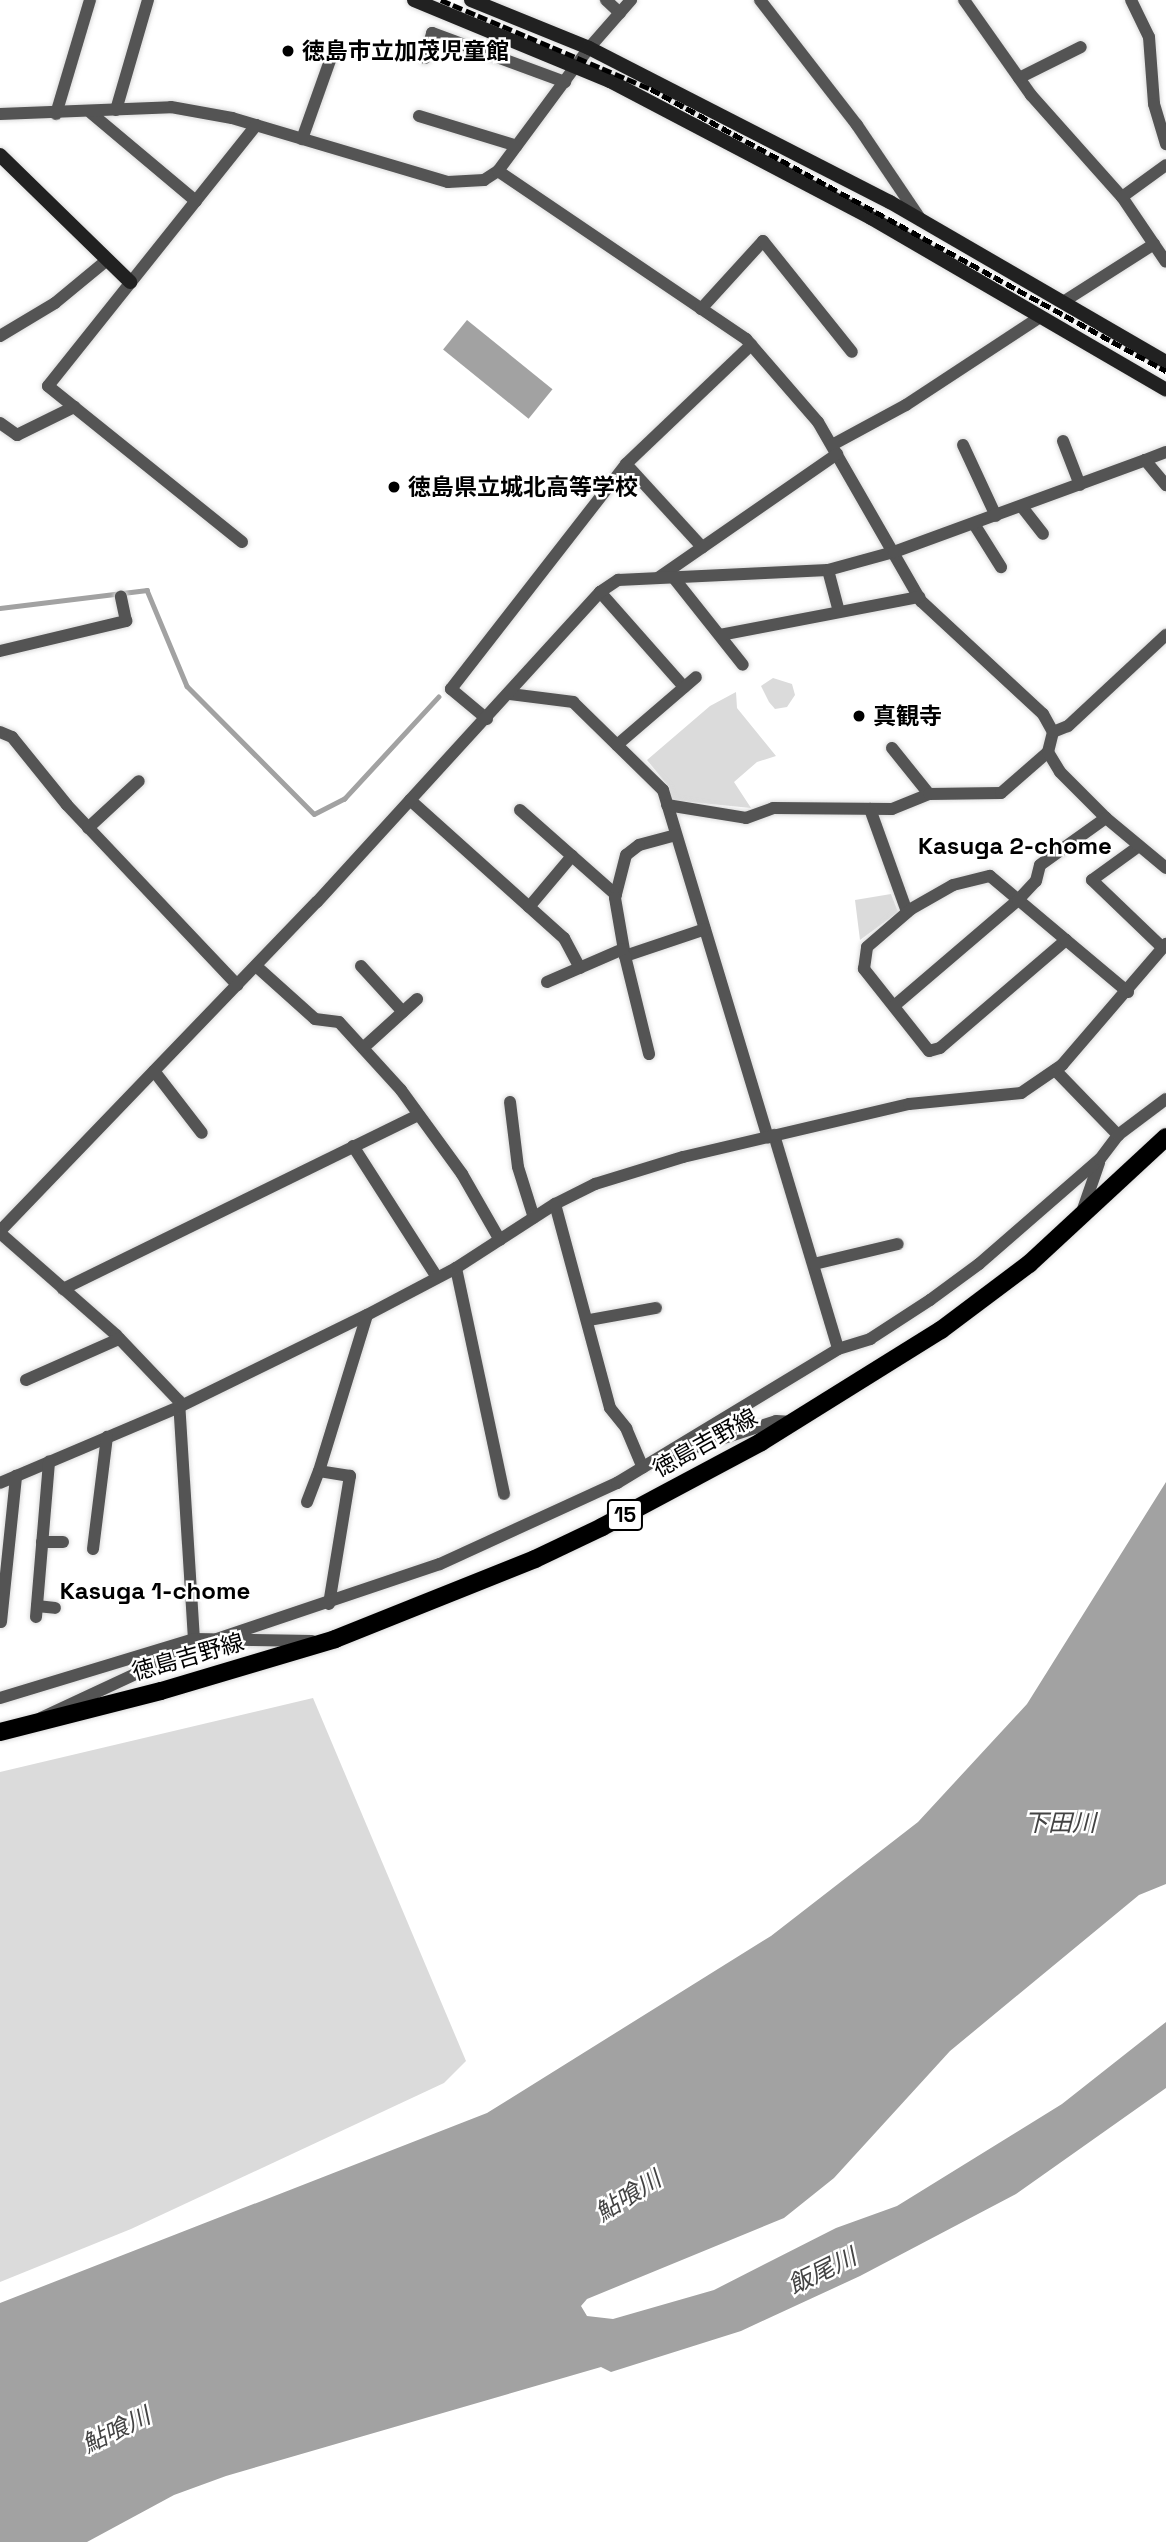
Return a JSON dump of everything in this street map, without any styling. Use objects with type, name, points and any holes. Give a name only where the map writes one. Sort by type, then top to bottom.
[{"type":"main road","name":"徳島吉野線","points":[[0,1732],[328,1641],[535,1559],[667,1493],[793,1422],[941,1330],[1079,1219],[1166,1137]]},
{"type":"street","points":[[56,114],[90,0]]},
{"type":"street","points":[[116,110],[148,0]]},
{"type":"street","points":[[414,0],[576,67],[871,218],[1166,390]]},
{"type":"street","points":[[471,0],[589,48],[921,220],[1166,362]]},
{"type":"street","points":[[606,0],[620,13]]},
{"type":"street","points":[[0,114],[91,113],[171,107],[256,125],[448,182],[484,180],[498,171],[589,48],[631,0]]},
{"type":"street","points":[[760,0],[858,125],[921,220]]},
{"type":"street","points":[[964,0],[1019,78],[1122,197],[1166,262]]},
{"type":"street","points":[[1131,0],[1149,37],[1166,144]]},
{"type":"street","points":[[425,58],[432,33],[565,82]]},
{"type":"street","points":[[1019,78],[1081,47]]},
{"type":"street","points":[[302,139],[333,52]]},
{"type":"street","points":[[91,113],[196,201]]},
{"type":"street","points":[[419,116],[517,146]]},
{"type":"street","points":[[242,542],[48,386],[256,125]]},
{"type":"street","points":[[0,155],[130,282]]},
{"type":"street","points":[[1122,197],[1166,165]]},
{"type":"street","points":[[498,171],[751,345],[818,422],[919,597],[1042,714],[1053,732],[1048,752],[1001,793],[929,794],[892,809],[773,808],[746,818],[667,805]]},
{"type":"street","points":[[701,309],[763,242],[852,352]]},
{"type":"street","points":[[1063,302],[1154,244]]},
{"type":"street","points":[[0,336],[55,303],[107,260]]},
{"type":"street","points":[[658,578],[834,449],[1040,317]]},
{"type":"street","points":[[487,719],[451,689],[626,464],[751,345]]},
{"type":"street","points":[[0,423],[17,435],[74,407]]},
{"type":"street","points":[[1063,441],[1080,485]]},
{"type":"street","points":[[963,445],[996,516]]},
{"type":"street","points":[[29,1725],[64,1703],[187,1650],[194,1639],[179,1401],[119,1339],[0,1232],[256,966],[510,694],[600,592],[618,580],[828,570],[894,552],[1166,452]]},
{"type":"street","points":[[1145,460],[1166,485]]},
{"type":"street","points":[[626,464],[702,547]]},
{"type":"street","points":[[1022,507],[1043,534]]},
{"type":"street","points":[[974,524],[1002,567]]},
{"type":"street","points":[[828,570],[839,612]]},
{"type":"street","points":[[673,577],[743,665]]},
{"type":"street","points":[[600,592],[684,687]]},
{"type":"street","points":[[0,651],[126,621],[121,597]]},
{"type":"street","points":[[720,635],[919,597]]},
{"type":"street","points":[[1053,732],[1068,726],[1166,635]]},
{"type":"street","points":[[617,745],[696,677]]},
{"type":"street","points":[[510,694],[573,702],[663,790],[705,929],[814,1264],[838,1349]]},
{"type":"street","points":[[0,732],[12,737],[88,828],[237,985]]},
{"type":"street","points":[[892,748],[929,794]]},
{"type":"street","points":[[1048,752],[1060,772],[1106,818],[1166,868]]},
{"type":"street","points":[[88,828],[139,781]]},
{"type":"street","points":[[410,800],[564,938],[580,968]]},
{"type":"street","points":[[870,809],[907,912]]},
{"type":"street","points":[[520,810],[616,895]]},
{"type":"street","points":[[894,1006],[1017,900],[1035,881],[1040,864],[1106,818]]},
{"type":"street","points":[[649,1054],[624,953],[616,895],[626,855],[639,845],[676,835]]},
{"type":"street","points":[[0,1483],[179,1406],[367,1315],[436,1276],[456,1268],[555,1205],[595,1184],[771,1136],[909,1104],[1021,1093],[1055,1070],[1128,992],[1165,946],[1092,880],[1139,845]]},
{"type":"street","points":[[529,907],[572,856]]},
{"type":"street","points":[[1066,940],[940,1048],[929,1051],[864,969],[867,947],[907,912],[953,885],[990,876],[1128,992]]},
{"type":"street","points":[[547,982],[624,953],[705,929]]},
{"type":"street","points":[[256,966],[315,1019],[339,1022],[363,1048],[462,1174],[500,1240]]},
{"type":"street","points":[[361,966],[403,1012]]},
{"type":"street","points":[[363,1048],[418,999]]},
{"type":"street","points":[[1055,1070],[1118,1135]]},
{"type":"street","points":[[154,1071],[202,1133]]},
{"type":"street","points":[[510,1102],[518,1167],[534,1219]]},
{"type":"street","points":[[217,1639],[329,1604],[440,1564],[643,1468],[838,1349],[870,1339],[969,1272],[1100,1159],[1118,1135],[1164,1103]]},
{"type":"street","points":[[63,1289],[418,1115]]},
{"type":"street","points":[[354,1146],[436,1276]]},
{"type":"street","points":[[1079,1219],[1100,1159]]},
{"type":"street","points":[[555,1205],[589,1320],[610,1408],[626,1427],[643,1468]]},
{"type":"street","points":[[814,1264],[898,1244]]},
{"type":"street","points":[[456,1268],[504,1494]]},
{"type":"street","points":[[589,1320],[656,1308]]},
{"type":"street","points":[[307,1503],[367,1315]]},
{"type":"street","points":[[26,1380],[119,1339]]},
{"type":"street","points":[[664,1455],[690,1452],[776,1421],[793,1422]]},
{"type":"street","points":[[93,1549],[107,1437]]},
{"type":"street","points":[[49,1462],[36,1611],[55,1608]]},
{"type":"street","points":[[319,1471],[350,1476],[329,1604]]},
{"type":"street","points":[[1,1622],[16,1476]]},
{"type":"street","points":[[42,1542],[63,1542]]},
{"type":"street","points":[[0,1698],[194,1639],[328,1641]]},
{"type":"shaded area","points":[[773,678],[792,684],[795,695],[787,707],[775,709],[761,686]]},
{"type":"shaded area","points":[[736,692],[737,708],[776,756],[757,762],[734,782],[751,808],[671,800],[669,787],[647,760],[710,706]]},
{"type":"shaded area","points":[[891,894],[898,912],[860,940],[855,900]]},
{"type":"shaded area","points":[[313,1698],[466,2061],[444,2083],[131,2229],[0,2282],[0,1772]]},
{"type":"water","points":[[467,320],[552,389],[529,419],[443,350]]},
{"type":"water","points":[[1166,1482],[1166,1884],[1139,1895],[950,2051],[834,2178],[784,2218],[587,2299],[581,2306],[587,2316],[613,2319],[714,2290],[836,2228],[897,2206],[1062,2104],[1166,2022],[1166,2088],[1016,2194],[860,2276],[741,2331],[611,2372],[601,2367],[226,2476],[174,2495],[87,2542],[0,2542],[0,2303],[487,2113],[771,1936],[918,1822],[1027,1704]]},
{"type":"waterway","points":[[0,608],[147,590],[187,686],[314,814],[344,799],[438,697]]},
{"type":"railway","points":[[441,0],[651,89],[1166,371]]},
{"type":"place","name":"徳島市立加茂児童館","points":[[288,51]]},
{"type":"place","name":"徳島県立城北高等学校","points":[[394,487]]},
{"type":"place","name":"真観寺","points":[[859,716]]},
{"type":"district","name":"Kasuga 2-chome","points":[[1015,846]]},
{"type":"district","name":"Kasuga 1-chome","points":[[155,1591]]},
{"type":"water label","name":"下田川","points":[[1060,1823]]},
{"type":"water label","name":"鮎喰川","points":[[628,2196]]},
{"type":"water label","name":"飯尾川","points":[[822,2271]]},
{"type":"water label","name":"鮎喰川","points":[[116,2430]]}]
